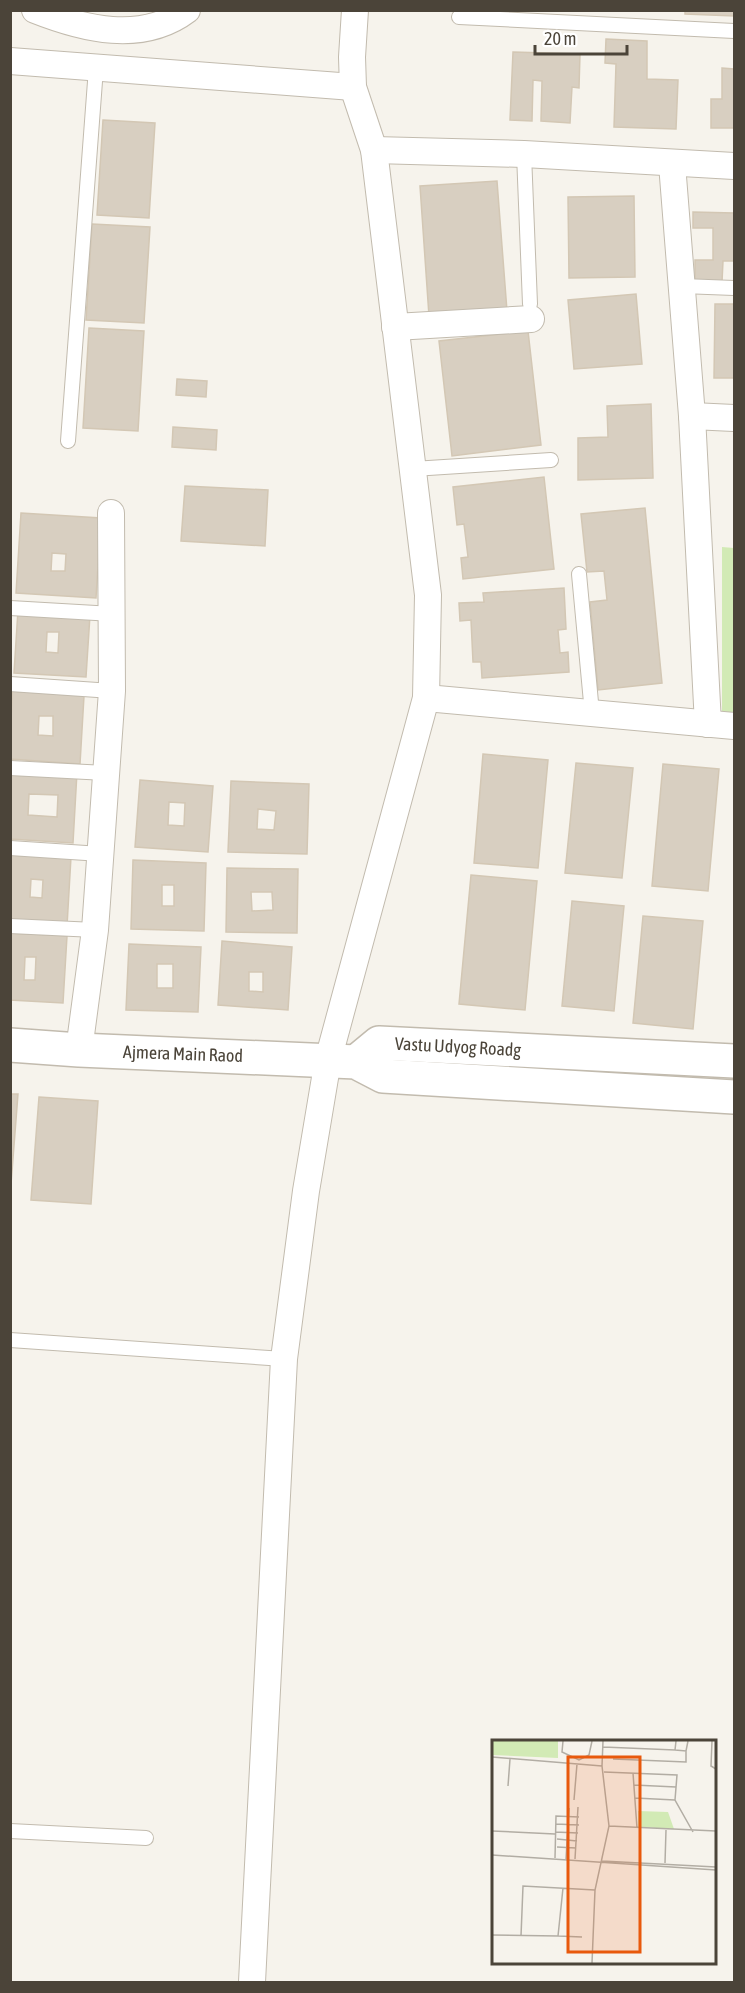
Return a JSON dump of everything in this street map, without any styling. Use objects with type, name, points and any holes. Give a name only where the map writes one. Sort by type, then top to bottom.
[{"type":"street","points":[[35,10],[60,20],[117,31],[153,28],[187,10]]},
{"type":"street","points":[[252,1983],[284,1359],[306,1191],[342,1061],[426,698],[428,595],[374,150],[353,87],[355,10]]},
{"type":"street","points":[[10,61],[353,87]]},
{"type":"street","points":[[374,150],[524,154],[735,166]]},
{"type":"street","points":[[672,164],[692,416],[708,724]]},
{"type":"street","points":[[395,327],[531,312]]},
{"type":"street","points":[[692,416],[735,418]]},
{"type":"street","points":[[79,1050],[96,930],[112,691],[111,513]]},
{"type":"street","points":[[426,698],[735,726]]},
{"type":"street","name":"Vastu Udyog Roadg","points":[[342,1061],[379,1043],[735,1061]]},
{"type":"street","name":"Ajmera Main Raod","points":[[10,1045],[342,1061]]},
{"type":"street","name":"Vastu Udyog Roadg","points":[[342,1061],[383,1076],[735,1097]]},
{"type":"lane","points":[[459,17],[735,31]]},
{"type":"lane","points":[[68,441],[96,68]]},
{"type":"lane","points":[[524,154],[531,312]]},
{"type":"lane","points":[[682,286],[735,288]]},
{"type":"lane","points":[[413,469],[551,460]]},
{"type":"lane","points":[[579,574],[592,713]]},
{"type":"lane","points":[[10,608],[113,615]]},
{"type":"lane","points":[[10,684],[112,691]]},
{"type":"lane","points":[[10,768],[106,773]]},
{"type":"lane","points":[[10,848],[101,854]]},
{"type":"lane","points":[[10,926],[96,930]]},
{"type":"lane","points":[[10,1340],[284,1359]]},
{"type":"lane","points":[[10,1831],[146,1838]]},
{"type":"green space","points":[[722,547],[734,548],[734,715],[722,714]]},
{"type":"building","points":[[685,10],[734,10],[734,16],[685,14]]},
{"type":"building","points":[[606,39],[647,41],[647,79],[678,80],[676,129],[614,127],[616,64],[605,63]]},
{"type":"building","points":[[513,52],[580,54],[579,88],[572,87],[570,123],[541,121],[542,81],[533,80],[532,121],[510,120]]},
{"type":"building","points":[[722,68],[734,69],[734,128],[711,128],[711,99],[722,99]]},
{"type":"building","points":[[103,120],[155,123],[149,218],[97,215]]},
{"type":"building","points":[[497,181],[507,311],[429,316],[420,186]]},
{"type":"building","points":[[634,196],[635,277],[569,278],[568,197]]},
{"type":"building","points":[[693,212],[734,213],[734,261],[723,261],[722,282],[695,282],[695,260],[713,260],[713,228],[693,228]]},
{"type":"building","points":[[92,224],[150,227],[144,323],[86,320]]},
{"type":"building","points":[[636,294],[642,364],[574,369],[568,300]]},
{"type":"building","points":[[715,304],[734,304],[734,378],[714,378]]},
{"type":"building","points":[[89,328],[144,331],[138,431],[83,428]]},
{"type":"building","points":[[528,331],[541,445],[452,456],[439,341]]},
{"type":"building","points":[[177,379],[207,381],[206,397],[176,395]]},
{"type":"building","points":[[651,404],[653,478],[578,480],[578,438],[608,437],[607,406]]},
{"type":"building","points":[[173,427],[217,430],[216,450],[172,447]]},
{"type":"building","points":[[544,477],[554,569],[463,579],[461,558],[468,557],[464,524],[457,525],[453,487]]},
{"type":"building","points":[[185,486],[268,490],[265,546],[181,541]]},
{"type":"building","points":[[645,508],[662,683],[598,690],[590,602],[607,600],[604,571],[587,572],[581,514]]},
{"type":"building","points":[[21,513],[101,518],[96,598],[16,593]],"holes":[[[52,553],[66,554],[65,571],[51,571]]]},
{"type":"building","points":[[564,588],[566,629],[558,630],[560,653],[568,652],[569,672],[482,678],[481,662],[473,662],[471,620],[460,621],[459,603],[484,602],[483,593]]},
{"type":"building","points":[[18,610],[90,615],[86,677],[14,673]],"holes":[[[47,632],[59,632],[58,653],[46,652]]]},
{"type":"building","points":[[12,691],[84,696],[80,764],[10,759]],"holes":[[[39,716],[53,716],[53,736],[38,735]]]},
{"type":"building","points":[[483,754],[548,760],[538,868],[474,863]]},
{"type":"building","points":[[576,763],[633,768],[622,878],[565,873]]},
{"type":"building","points":[[663,764],[719,769],[708,891],[652,886]]},
{"type":"building","points":[[10,768],[77,772],[73,843],[10,839]],"holes":[[[29,794],[58,795],[57,817],[28,815]]]},
{"type":"building","points":[[140,780],[213,786],[208,852],[135,847]],"holes":[[[169,802],[185,803],[184,826],[168,825]]]},
{"type":"building","points":[[231,781],[309,784],[307,854],[228,852]],"holes":[[[258,809],[276,811],[274,830],[257,829]]]},
{"type":"building","points":[[10,854],[71,857],[67,926],[10,923]],"holes":[[[31,879],[43,880],[42,898],[30,897]]]},
{"type":"building","points":[[133,860],[206,863],[204,931],[131,929]],"holes":[[[162,885],[174,885],[174,906],[162,906]]]},
{"type":"building","points":[[227,868],[298,869],[297,933],[226,932]],"holes":[[[251,892],[272,892],[273,910],[252,911]]]},
{"type":"building","points":[[471,875],[537,881],[525,1010],[459,1004]]},
{"type":"building","points":[[572,901],[624,906],[614,1011],[562,1006]]},
{"type":"building","points":[[643,916],[703,921],[693,1029],[633,1023]]},
{"type":"building","points":[[10,933],[67,936],[63,1003],[10,1000]],"holes":[[[25,957],[36,957],[35,980],[24,980]]]},
{"type":"building","points":[[222,941],[292,947],[288,1010],[218,1005]],"holes":[[[249,972],[263,972],[263,992],[249,991]]]},
{"type":"building","points":[[129,944],[201,947],[198,1012],[126,1010]],"holes":[[[157,964],[173,964],[173,988],[157,988]]]},
{"type":"building","points":[[10,1094],[18,1094],[10,1197]]},
{"type":"building","points":[[39,1097],[98,1101],[91,1204],[31,1200]]}]
